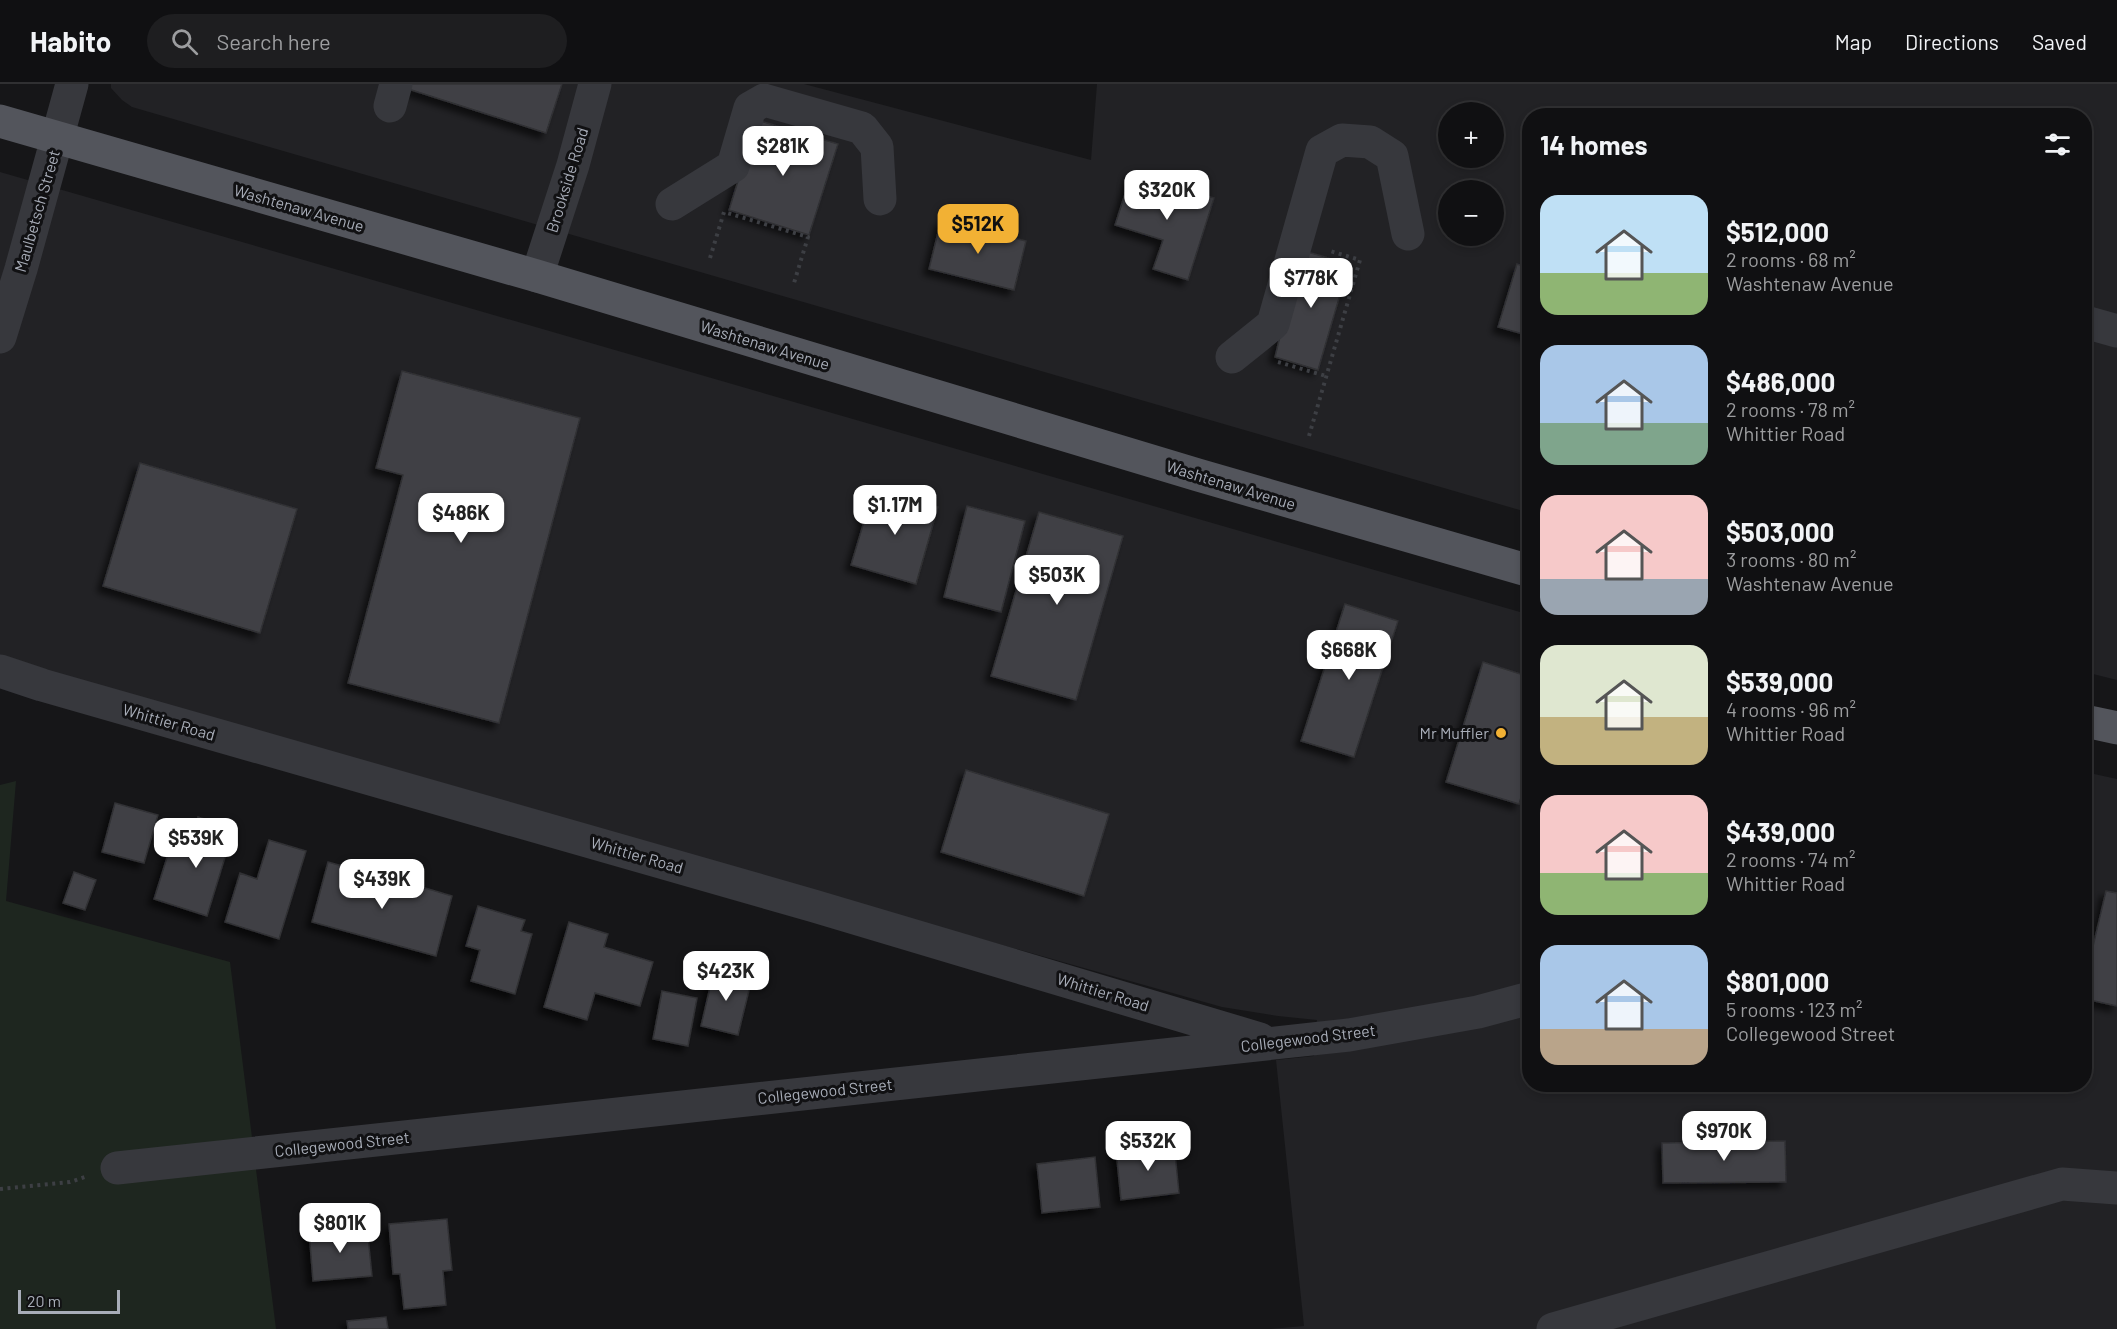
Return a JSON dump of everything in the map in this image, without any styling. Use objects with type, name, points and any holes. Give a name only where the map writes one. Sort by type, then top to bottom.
[{"type":"main road","name":"Washtenaw Avenue","points":[[0,121],[537,276],[1198,475],[1522,569]]},
{"type":"main road","points":[[2092,723],[2117,728]]},
{"type":"street","name":"Maulbetsch Street","points":[[0,337],[72,84]]},
{"type":"street","name":"Brookside Road","points":[[537,276],[573,165],[595,84]]},
{"type":"street","points":[[672,204],[733,166],[750,108],[764,100],[862,128],[877,147],[880,199]]},
{"type":"street","points":[[1232,357],[1273,324],[1322,151],[1342,140],[1370,142],[1392,156],[1408,234]]},
{"type":"street","points":[[2092,324],[2117,331]]},
{"type":"street","name":"Whittier Road","points":[[0,671],[53,689],[354,776],[814,906],[1272,1043]]},
{"type":"street","name":"Collegewood Street","points":[[117,1168],[1349,1035],[1478,1012],[1522,1000]]},
{"type":"street","points":[[1553,1329],[2062,1184],[2117,1188]]},
{"type":"path","points":[[710,258],[724,212],[808,237],[794,283]]},
{"type":"path","points":[[1309,436],[1360,260],[1327,250]]},
{"type":"path","points":[[1276,361],[1326,376]]},
{"type":"path","points":[[0,1189],[70,1182],[117,1168]]},
{"type":"shaded area","points":[[111,84],[804,84],[1091,160],[1097,84],[2117,84],[2117,680],[2092,674],[2092,108],[1522,108],[1522,511],[132,107],[111,88]]},
{"type":"shaded area","points":[[0,172],[1522,613],[1522,1092],[2092,1092],[2092,774],[2117,779],[2117,1329],[1270,1329],[1304,1326],[1276,1060],[1314,1056],[1317,1020],[1222,1007],[0,662]]},
{"type":"shaded area","points":[[16,781],[6,901],[230,962],[276,1329],[0,1329],[0,785]]},
{"type":"building","points":[[403,84],[562,84],[546,133],[402,87]]},
{"type":"building","points":[[757,120],[838,144],[809,235],[729,210]]},
{"type":"building","points":[[1132,172],[1214,198],[1188,280],[1153,269],[1163,240],[1115,225]]},
{"type":"building","points":[[941,220],[1026,241],[1014,290],[929,269]]},
{"type":"building","points":[[1301,250],[1349,264],[1318,370],[1275,357]]},
{"type":"building","points":[[1517,264],[1522,266],[1522,334],[1498,327]]},
{"type":"building","points":[[402,371],[580,418],[499,723],[348,683],[403,475],[376,468]]},
{"type":"building","points":[[140,463],[297,509],[260,633],[103,586]]},
{"type":"building","points":[[874,488],[938,507],[916,584],[851,565]]},
{"type":"building","points":[[967,506],[1025,521],[1001,612],[944,597]]},
{"type":"building","points":[[1039,512],[1123,536],[1076,700],[991,676]]},
{"type":"building","points":[[1345,604],[1398,621],[1354,757],[1301,741]]},
{"type":"building","points":[[1483,662],[1522,674],[1522,794],[1519,804],[1446,782]]},
{"type":"building","points":[[966,770],[1109,814],[1084,896],[941,852]]},
{"type":"building","points":[[115,803],[158,815],[144,863],[102,852]]},
{"type":"building","points":[[198,817],[234,828],[207,916],[154,899],[169,851],[186,856]]},
{"type":"building","points":[[269,840],[306,851],[279,939],[225,922],[240,873],[257,879]]},
{"type":"building","points":[[328,862],[368,873],[366,881],[403,891],[405,882],[452,896],[436,956],[312,922]]},
{"type":"building","points":[[74,872],[96,880],[85,910],[63,903]]},
{"type":"building","points":[[2106,891],[2117,893],[2117,1006],[2092,1001],[2092,950]]},
{"type":"building","points":[[478,906],[525,920],[521,931],[532,934],[515,994],[471,981],[480,950],[466,946]]},
{"type":"building","points":[[569,922],[608,934],[604,947],[653,962],[640,1006],[595,993],[587,1020],[544,1007]]},
{"type":"building","points":[[714,970],[752,978],[738,1035],[701,1026]]},
{"type":"building","points":[[662,991],[697,998],[688,1046],[653,1039]]},
{"type":"building","points":[[1785,1141],[1786,1182],[1663,1183],[1662,1143]]},
{"type":"building","points":[[1174,1143],[1179,1193],[1121,1200],[1116,1150]]},
{"type":"building","points":[[1095,1157],[1100,1207],[1042,1213],[1037,1164]]},
{"type":"building","points":[[447,1219],[452,1270],[443,1271],[446,1305],[404,1309],[400,1274],[393,1274],[389,1224]]},
{"type":"building","points":[[367,1226],[372,1276],[313,1281],[309,1231]]},
{"type":"building","points":[[386,1317],[388,1329],[348,1329],[347,1321]]},
{"type":"place","name":"Mr Muffler","points":[[1501,733]]}]
